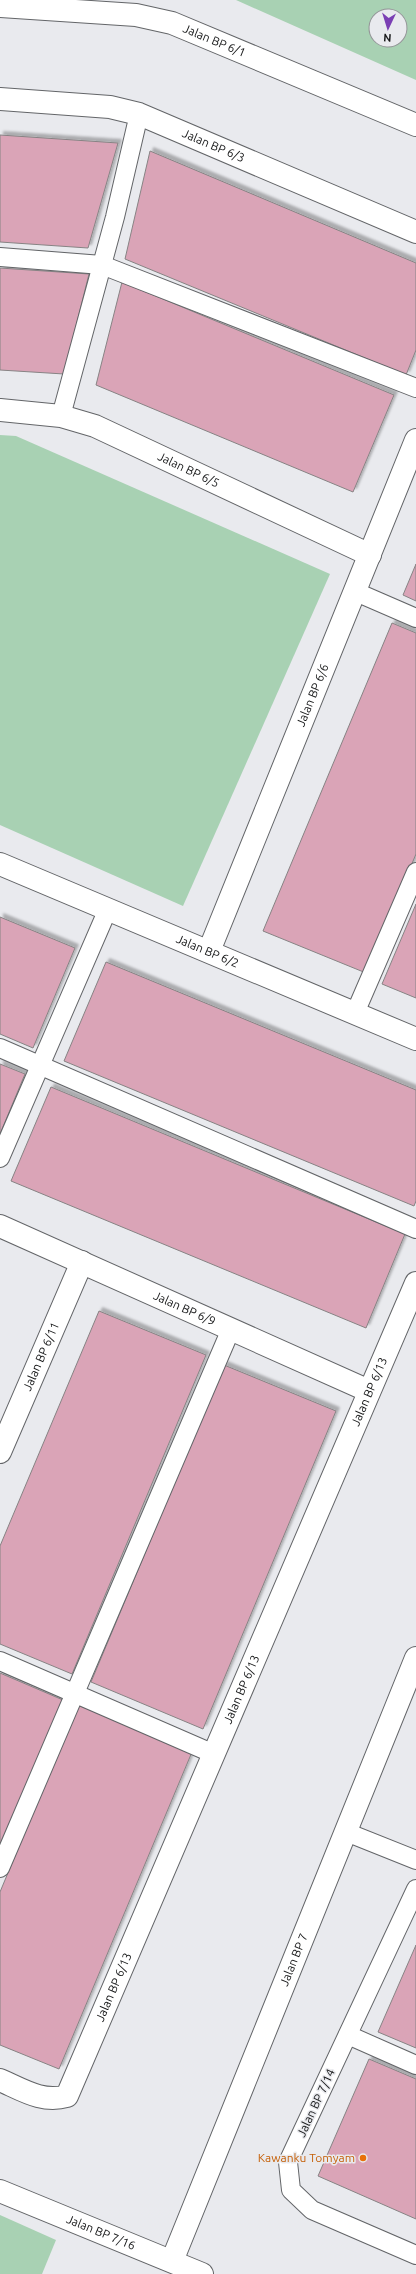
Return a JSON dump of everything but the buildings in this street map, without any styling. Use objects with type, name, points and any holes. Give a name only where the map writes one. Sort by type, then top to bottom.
[{"type":"street","name":"Jalan BP 6/1","points":[[0,6],[136,15],[172,23],[416,125]]},
{"type":"street","name":"Jalan BP 6/3","points":[[0,99],[110,107],[139,114],[416,232]]},
{"type":"street","name":"Jalan BP 6/5","points":[[0,410],[61,416],[95,426],[370,555]]},
{"type":"street","name":"Jalan BP 6/6","points":[[209,951],[356,592],[416,440]]},
{"type":"street","name":"Jalan BP 6/2","points":[[0,864],[416,1038]]},
{"type":"street","name":"Jalan BP 6/9","points":[[0,1226],[369,1391]]},
{"type":"street","name":"Jalan BP 6/11","points":[[0,1452],[82,1262]]},
{"type":"street","name":"Jalan BP 6/13","points":[[0,2080],[41,2098],[54,2100],[67,2096],[416,1283]]},
{"type":"street","name":"Jalan BP 7","points":[[172,2262],[416,1658]]},
{"type":"street","name":"Jalan BP 7/16","points":[[0,2191],[202,2274]]},
{"type":"lane","points":[[61,416],[102,265],[139,114]]},
{"type":"lane","points":[[0,257],[102,265],[416,388]]},
{"type":"lane","points":[[356,592],[416,618]]},
{"type":"lane","points":[[355,1013],[416,872]]},
{"type":"lane","points":[[0,1158],[108,909]]},
{"type":"lane","points":[[0,1048],[416,1229]]},
{"type":"lane","points":[[0,1868],[231,1329]]},
{"type":"lane","points":[[0,1661],[214,1754]]},
{"type":"lane","points":[[346,1832],[416,1860]]},
{"type":"lane","name":"Jalan BP 7/14","points":[[416,1889],[288,2162],[291,2190],[312,2210],[416,2255]]},
{"type":"lane","points":[[348,2035],[416,2065]]},
{"type":"green space","points":[[236,0],[416,0],[416,80]]},
{"type":"green space","points":[[0,435],[16,436],[330,574],[183,906],[0,825]]},
{"type":"green space","points":[[0,2215],[56,2240],[42,2274],[0,2274]]},
{"type":"place","name":"Kawanku Tomyam","points":[[363,2158]]}]
